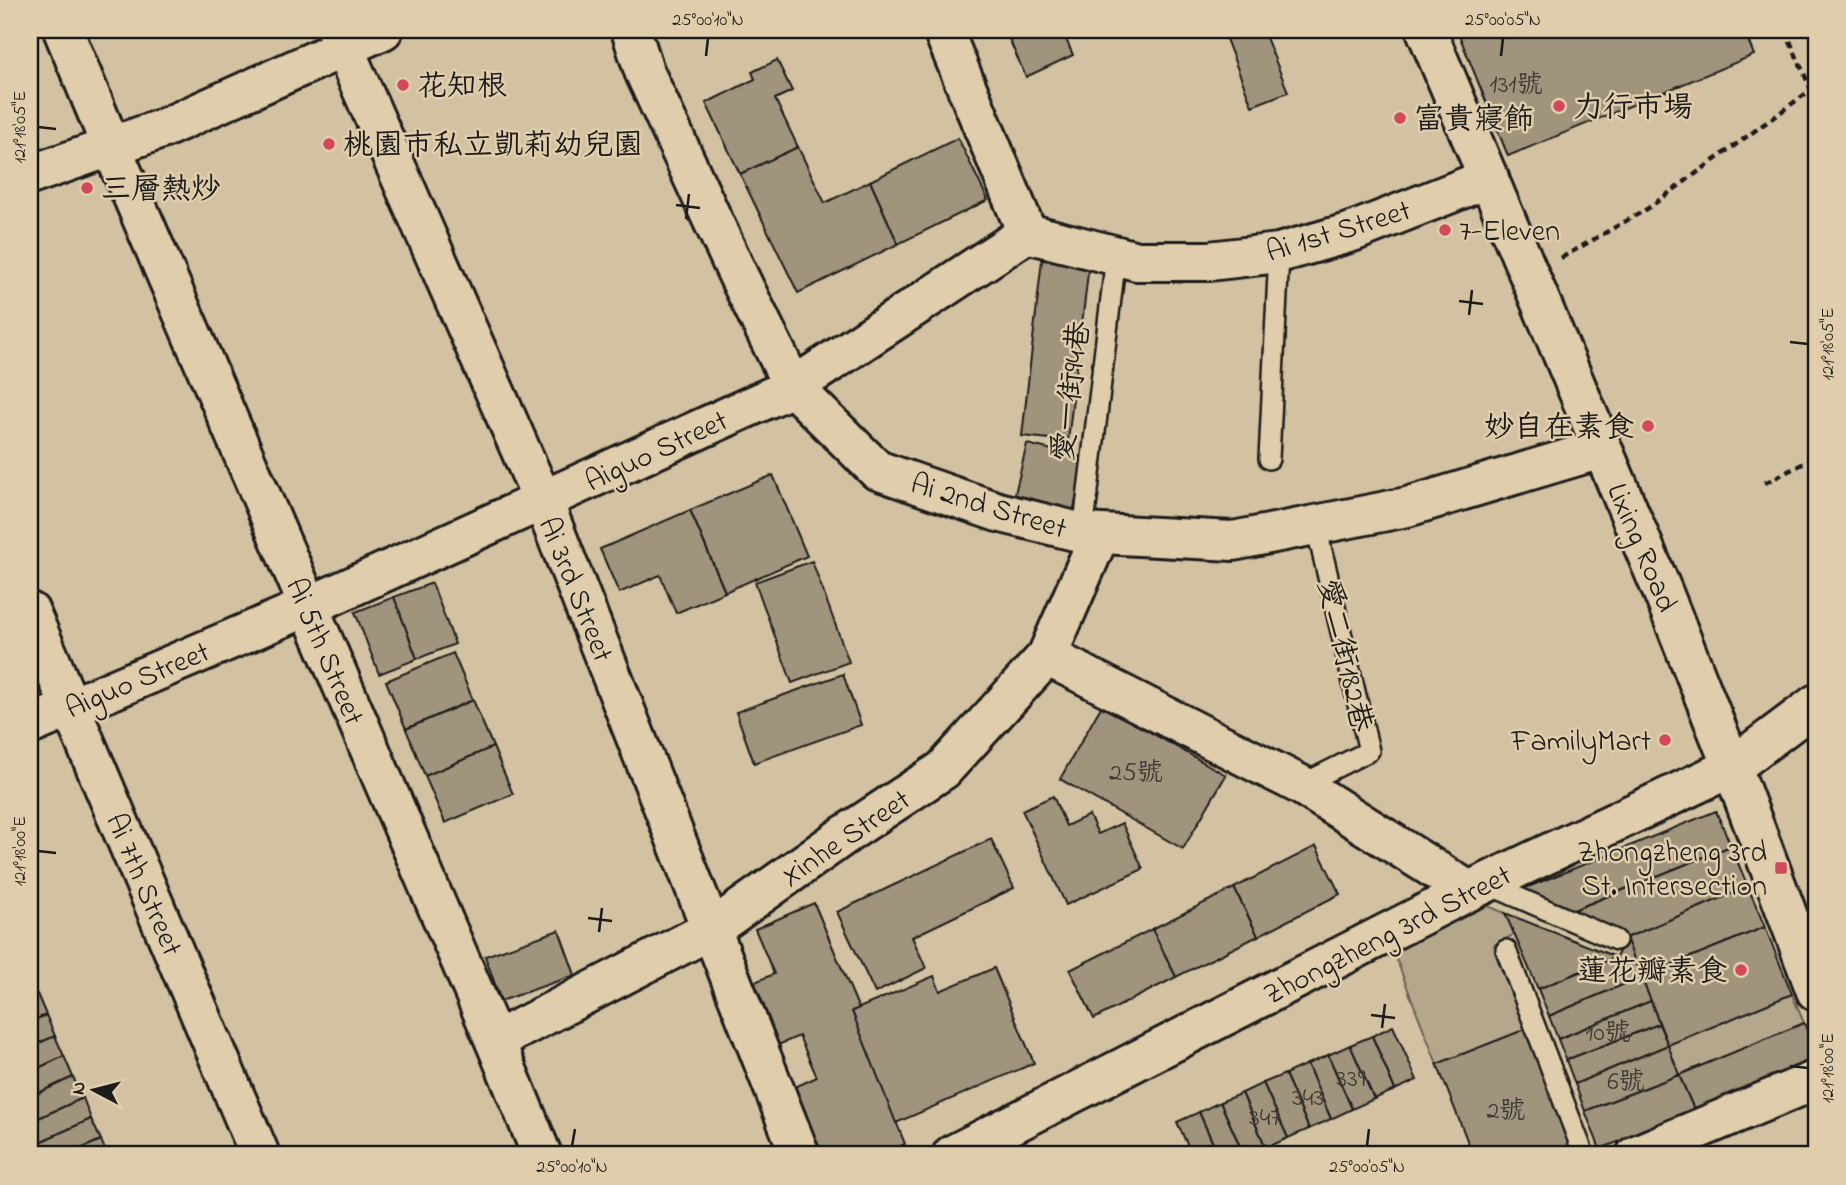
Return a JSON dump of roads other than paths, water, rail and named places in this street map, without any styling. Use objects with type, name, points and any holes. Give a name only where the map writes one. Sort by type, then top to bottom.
[{"type":"street","name":"Ai 5th Street","points":[[63,30],[542,1155]]},
{"type":"street","points":[[30,175],[164,128],[340,39],[383,30]]},
{"type":"street","name":"Ai 2nd Street","points":[[631,30],[644,71],[793,387],[877,470],[998,512],[1091,534],[1233,541],[1407,507],[1601,449]]},
{"type":"street","points":[[943,30],[1027,233]]},
{"type":"street","name":"Lixing Road","points":[[1426,30],[1664,595],[1816,991]]},
{"type":"street","name":"Ai 3rd Street","points":[[340,39],[543,501],[800,1155]]},
{"type":"street","name":"Ai 1st Street","points":[[1027,233],[1137,261],[1209,261],[1279,253],[1352,232],[1489,178]]},
{"type":"street","name":"Aiguo Street","points":[[30,724],[307,607],[793,387],[1027,233]]},
{"type":"street","name":"Xinhe Street","points":[[495,1041],[712,929],[846,834],[943,770],[1047,656],[1091,534]]},
{"type":"street","name":"Ai 7th Street","points":[[30,612],[260,1155]]},
{"type":"street","points":[[1047,656],[1301,785],[1478,887]]},
{"type":"street","name":"Zhongzheng 3rd Street","points":[[952,1155],[1478,887],[1732,767],[1816,704]]},
{"type":"street","points":[[1636,1155],[1816,1080]]},
{"type":"lane","points":[[1269,459],[1279,253]]},
{"type":"lane","name":"愛一街94巷","points":[[1091,534],[1116,256]]},
{"type":"lane","name":"愛二街182巷","points":[[1301,785],[1369,751],[1316,526]]},
{"type":"lane","points":[[1478,887],[1616,940]]},
{"type":"lane","points":[[1506,950],[1584,1155]]},
{"type":"place","name":"花知根","points":[[403,85]]},
{"type":"place","name":"力行市場","points":[[1559,106]]},
{"type":"place","name":"富貴寢飾","points":[[1400,118]]},
{"type":"place","name":"桃園市私立凱莉幼兒園","points":[[329,144]]},
{"type":"place","name":"三層熱炒","points":[[87,188]]},
{"type":"place","name":"7-Eleven","points":[[1445,230]]},
{"type":"place","name":"妙自在素食","points":[[1648,426]]},
{"type":"place","name":"FamilyMart","points":[[1665,740]]},
{"type":"place","name":"Zhongzheng 3rd St. Intersection","points":[[1781,868]]},
{"type":"place","name":"蓮花瓣素食","points":[[1741,970]]}]
